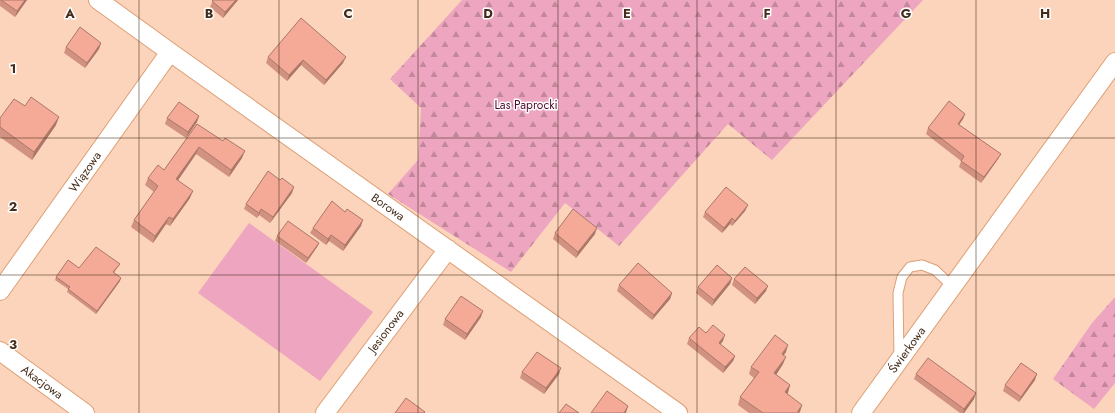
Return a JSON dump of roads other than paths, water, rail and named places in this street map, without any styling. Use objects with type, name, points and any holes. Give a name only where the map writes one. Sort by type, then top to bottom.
[{"type":"street","name":"Borowa","points":[[98,0],[678,413]]},
{"type":"street","name":"Wiązowa","points":[[0,291],[170,52]]},
{"type":"street","name":"Świerkowa","points":[[861,413],[1115,62]]},
{"type":"street","name":"Jesionowa","points":[[325,413],[448,249]]},
{"type":"street","name":"Akacjowa","points":[[0,351],[85,413]]},
{"type":"lane","points":[[900,360],[898,294],[902,277],[910,267],[922,265],[935,270],[953,287]]},
{"type":"park label","name":"Las Paprocki","points":[[526,105]]}]
